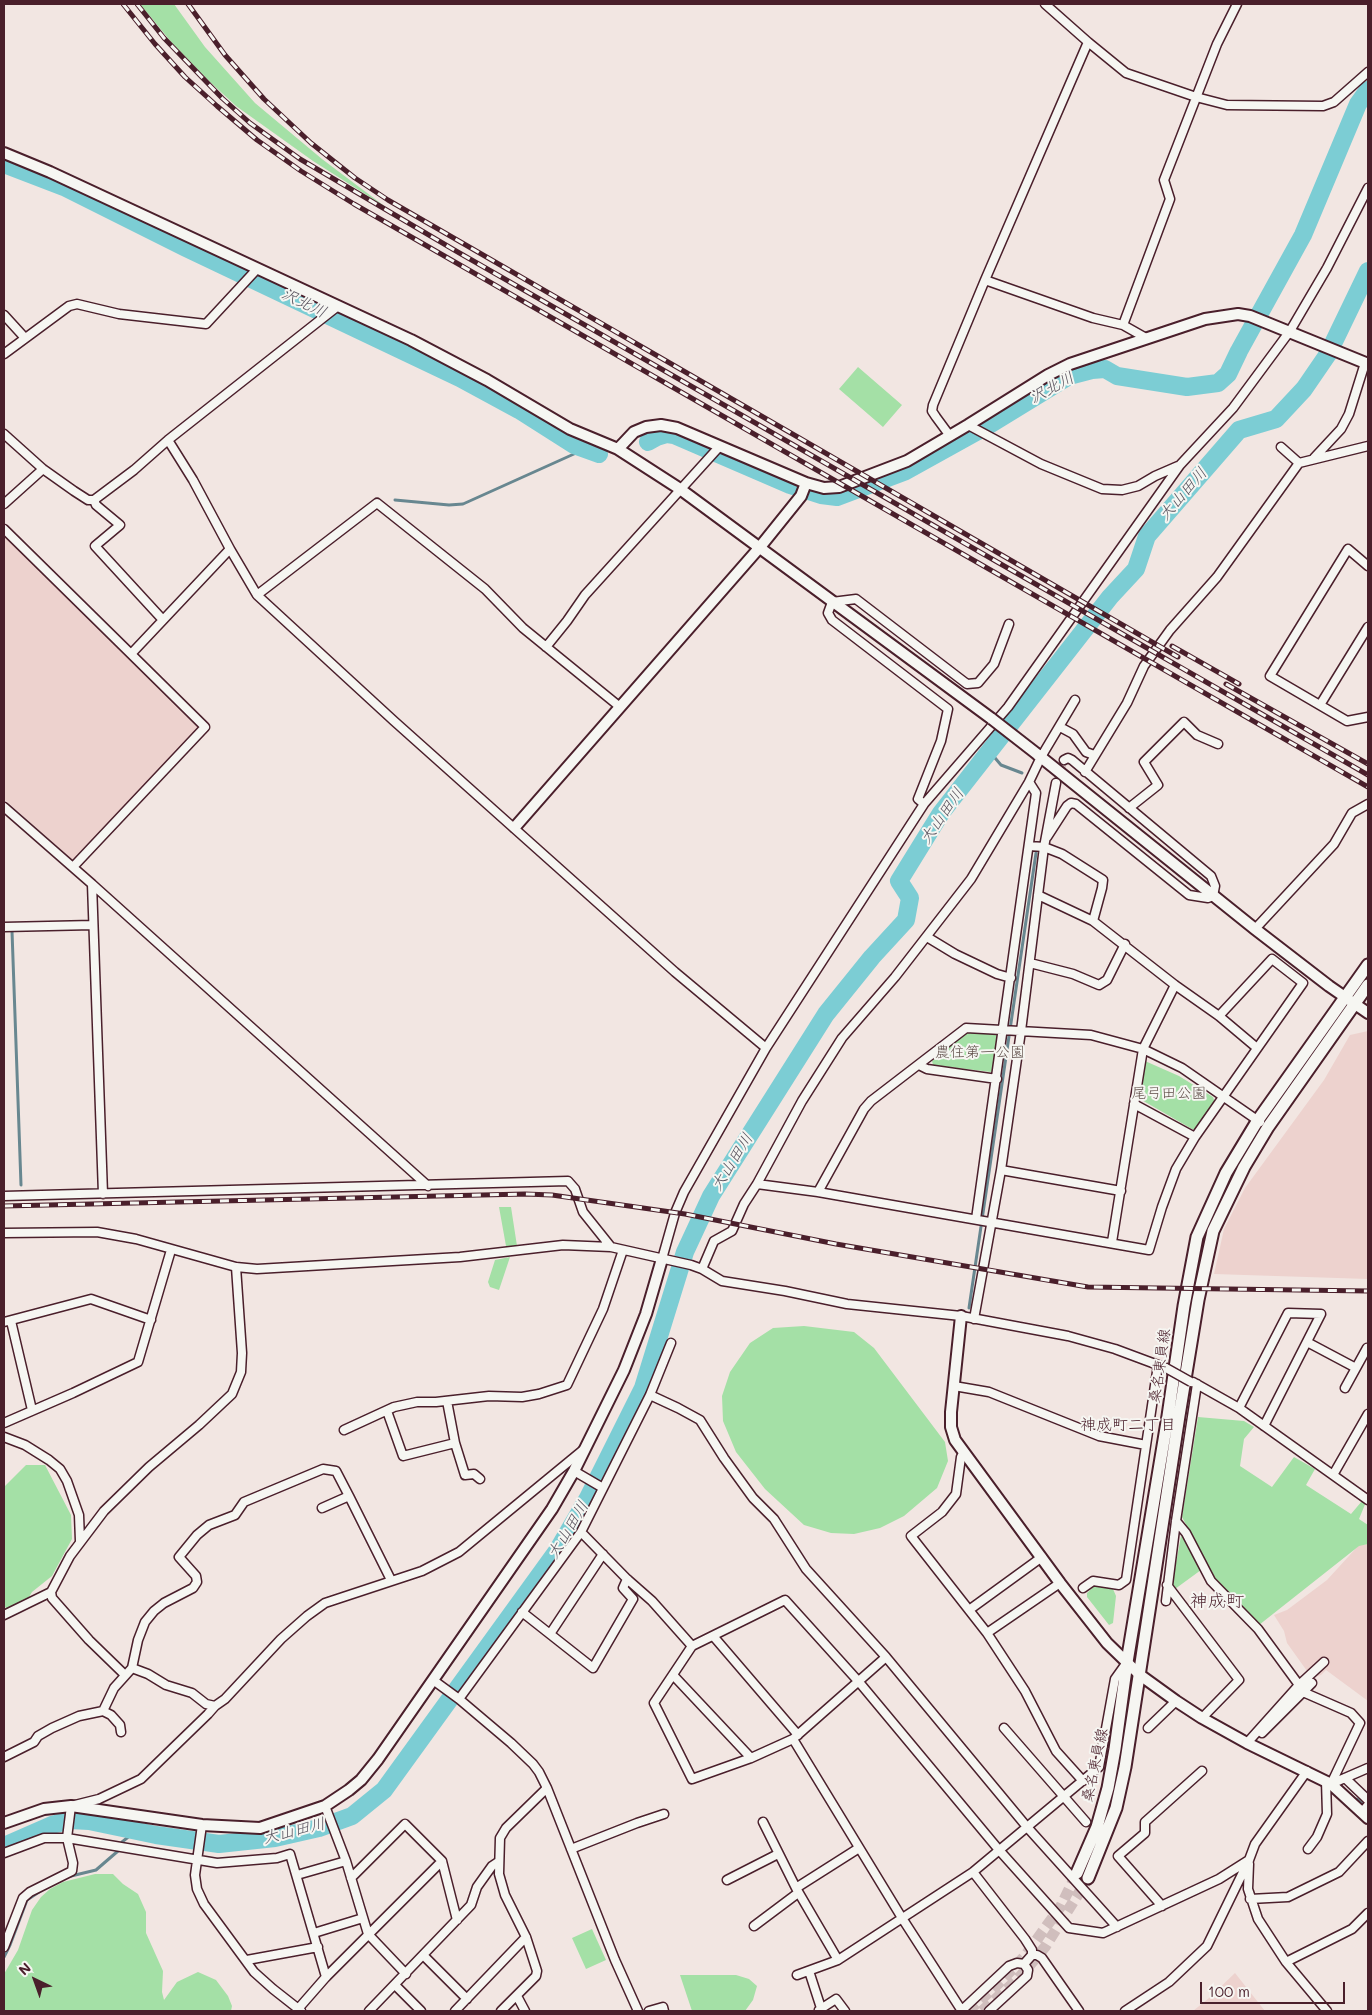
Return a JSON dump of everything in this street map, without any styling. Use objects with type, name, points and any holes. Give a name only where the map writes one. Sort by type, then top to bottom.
[{"type":"main road","name":"桑名東員線","points":[[1088,1878],[1116,1808],[1125,1768],[1196,1309],[1213,1231],[1244,1167],[1351,1001],[1368,964]]},
{"type":"main road","name":"桑名東員線","points":[[1077,1874],[1096,1827],[1108,1788],[1118,1733],[1126,1662],[1197,1236],[1226,1173],[1258,1120],[1351,1001],[1368,985]]},
{"type":"street","points":[[1045,4],[1126,73],[1196,97],[1227,105],[1323,106],[1334,102],[1368,72]]},
{"type":"street","points":[[1123,325],[1170,199],[1164,180],[1217,44],[1237,4]]},
{"type":"street","points":[[950,436],[932,411],[933,405],[984,280],[1088,42]]},
{"type":"street","points":[[4,153],[50,172],[335,309],[419,344],[487,380],[570,429],[618,449],[680,489],[992,719],[1255,929],[1368,1013]]},
{"type":"street","points":[[70,1806],[202,1824],[260,1828],[326,1810],[361,1780],[378,1759],[435,1682],[576,1472],[585,1448],[624,1370],[646,1314],[664,1259],[675,1213],[684,1192],[766,1048],[924,804],[1008,706],[1180,465],[1233,408],[1290,331],[1327,268],[1368,188]]},
{"type":"street","points":[[4,354],[69,306],[77,304],[119,314],[206,324],[255,271]]},
{"type":"street","points":[[984,280],[1093,318],[1123,325],[1146,338]]},
{"type":"street","points":[[4,434],[43,469],[88,500],[94,500],[335,309]]},
{"type":"street","points":[[618,449],[634,432],[646,427],[661,425],[677,428],[715,451],[806,484],[824,488],[838,487],[907,461],[950,436],[971,427],[1053,373],[1070,364],[1205,319],[1238,314],[1262,320],[1366,363],[1349,414],[1341,429],[1314,458]]},
{"type":"street","points":[[4,315],[25,338]]},
{"type":"street","points":[[971,427],[1041,464],[1102,489],[1122,490],[1138,486],[1180,465]]},
{"type":"street","points":[[168,440],[193,480],[257,595],[394,721],[515,827],[675,972],[766,1048]]},
{"type":"street","points":[[1086,772],[1094,755],[1127,703],[1144,666],[1175,623],[1218,577],[1299,463],[1368,446]]},
{"type":"street","points":[[1281,447],[1299,463]]},
{"type":"street","points":[[546,647],[585,595],[715,451]]},
{"type":"street","points":[[4,504],[43,469]]},
{"type":"street","points":[[515,827],[760,547],[800,496],[806,484]]},
{"type":"street","points":[[94,500],[96,505],[120,525],[95,546],[163,620]]},
{"type":"street","points":[[257,595],[377,503],[485,590],[522,628],[620,707]]},
{"type":"street","points":[[4,529],[205,727],[73,867]]},
{"type":"street","points":[[131,654],[230,549]]},
{"type":"street","points":[[1368,566],[1348,549],[1270,676],[1347,721],[1368,717]]},
{"type":"street","points":[[832,602],[856,600],[967,684],[978,683],[994,664],[1009,624]]},
{"type":"street","points":[[832,602],[828,613],[832,620],[948,709],[941,741],[918,799],[924,804]]},
{"type":"street","points":[[1320,705],[1368,627]]},
{"type":"street","points":[[702,1269],[714,1241],[732,1231],[744,1204],[757,1184],[802,1100],[842,1038],[927,937],[971,879],[1029,782],[1039,755],[1060,727],[1075,700]]},
{"type":"street","points":[[1129,808],[1158,784],[1144,762],[1184,722],[1197,735],[1218,744]]},
{"type":"street","points":[[1060,727],[1073,734],[1086,752],[1094,755]]},
{"type":"street","points":[[1064,760],[1068,758],[1072,760],[1211,876],[1215,886],[1213,896]]},
{"type":"street","points":[[974,1319],[989,1222],[1000,1170],[1012,1030],[1011,978],[1036,793],[1029,782]]},
{"type":"street","points":[[977,1220],[997,1079],[1030,963],[1044,844],[1056,783]]},
{"type":"street","points":[[1044,844],[1067,806],[1070,803],[1076,804],[1189,895],[1208,898],[1213,896]]},
{"type":"street","points":[[1255,929],[1334,844],[1352,813],[1368,804]]},
{"type":"street","points":[[4,807],[428,1186]]},
{"type":"street","points":[[1029,846],[1044,844],[1103,880],[1093,921]]},
{"type":"street","points":[[92,884],[103,1194]]},
{"type":"street","points":[[1038,895],[1093,921],[1125,944],[1175,985],[1219,1016],[1257,1048]]},
{"type":"street","points":[[4,927],[93,925]]},
{"type":"street","points":[[927,937],[996,974],[1011,978]]},
{"type":"street","points":[[1030,963],[1073,974],[1099,985],[1107,980],[1125,944]]},
{"type":"street","points":[[757,1184],[818,1192],[1149,1250],[1176,1169],[1196,1137],[1303,983],[1272,959],[1219,1016]]},
{"type":"street","points":[[1112,1242],[1143,1049],[1175,985]]},
{"type":"street","points":[[818,1192],[864,1109],[966,1028],[1091,1035],[1143,1049],[1182,1068],[1225,1095],[1268,1127]]},
{"type":"street","points":[[919,1065],[927,1068],[997,1079]]},
{"type":"street","points":[[1134,1104],[1196,1137]]},
{"type":"street","points":[[1000,1170],[1121,1191]]},
{"type":"street","points":[[4,1196],[568,1181],[575,1189],[583,1212],[611,1247]]},
{"type":"street","points":[[4,1233],[97,1232],[136,1239],[236,1267],[257,1269],[298,1268],[327,1263],[460,1257],[563,1245],[611,1247],[691,1265],[702,1269],[722,1282],[785,1291],[847,1304],[962,1316],[1068,1336],[1115,1349],[1162,1367],[1194,1383],[1239,1408],[1368,1500]]},
{"type":"street","points":[[4,1423],[138,1362],[171,1250]]},
{"type":"street","points":[[344,1430],[394,1407],[417,1402],[489,1396],[522,1397],[568,1385],[603,1309],[623,1250]]},
{"type":"street","points":[[124,1674],[89,1640],[52,1598],[51,1592],[61,1571],[80,1541],[104,1511],[119,1495],[232,1394],[241,1372],[242,1353],[236,1267]]},
{"type":"street","points":[[32,1410],[8,1321],[91,1300],[151,1320]]},
{"type":"street","points":[[1239,1408],[1288,1313],[1322,1314],[1264,1426]]},
{"type":"street","points":[[962,1316],[951,1427],[955,1440],[1107,1643],[1140,1675],[1202,1718],[1249,1744],[1329,1783],[1366,1812]]},
{"type":"street","points":[[1307,1342],[1356,1368]]},
{"type":"street","points":[[458,1698],[580,1532],[601,1487],[650,1395],[671,1343]]},
{"type":"street","points":[[1345,1388],[1367,1348]]},
{"type":"street","points":[[1083,1588],[1093,1581],[1119,1586],[1126,1580],[1146,1445],[1162,1367]]},
{"type":"street","points":[[1166,1601],[1194,1383]]},
{"type":"street","points":[[954,1386],[989,1392],[1099,1436],[1146,1445]]},
{"type":"street","points":[[650,1395],[700,1420],[724,1458],[753,1498],[774,1519],[806,1569],[886,1657],[1027,1827],[1117,1927]]},
{"type":"street","points":[[447,1401],[455,1443],[465,1475],[474,1474],[480,1479]]},
{"type":"street","points":[[387,1411],[403,1456],[455,1443]]},
{"type":"street","points":[[1333,1475],[1368,1414]]},
{"type":"street","points":[[4,1437],[25,1445],[60,1469],[67,1481],[79,1515],[80,1541]]},
{"type":"street","points":[[4,1824],[44,1810],[99,1799],[141,1779],[214,1706],[225,1699],[281,1639],[307,1616],[325,1603],[422,1571],[459,1552],[585,1448]]},
{"type":"street","points":[[964,1452],[961,1457],[956,1494],[942,1512],[911,1536],[988,1633],[1025,1691],[1041,1726],[1056,1751],[1083,1781]]},
{"type":"street","points":[[103,1711],[114,1688],[124,1674],[132,1668],[138,1640],[145,1622],[164,1603],[193,1588],[198,1582],[196,1576],[179,1557],[197,1535],[209,1525],[236,1514],[244,1502],[323,1469],[336,1471],[392,1580]]},
{"type":"street","points":[[576,1472],[601,1487]]},
{"type":"street","points":[[322,1508],[349,1496]]},
{"type":"street","points":[[1176,1520],[1186,1533],[1211,1581],[1258,1629],[1301,1689],[1351,1713],[1368,1727]]},
{"type":"street","points":[[580,1532],[652,1601],[692,1646]]},
{"type":"street","points":[[550,1634],[603,1554]]},
{"type":"street","points":[[969,1610],[1042,1557]]},
{"type":"street","points":[[522,1612],[593,1668],[633,1599],[623,1588],[627,1579]]},
{"type":"street","points":[[988,1633],[1060,1582]]},
{"type":"street","points":[[1167,1585],[1238,1680],[1202,1718]]},
{"type":"street","points":[[4,1615],[51,1592]]},
{"type":"street","points":[[886,1657],[859,1682],[795,1737],[751,1758],[692,1779],[654,1703],[692,1646],[714,1637],[785,1600],[859,1682],[999,1850],[1069,1928],[1103,1933],[1219,1879],[1249,1860]]},
{"type":"street","points":[[714,1637],[795,1737],[859,1848],[962,2011],[1009,1966],[1017,1963],[1024,1964],[1028,1970],[1027,1976],[999,2008],[989,2011]]},
{"type":"street","points":[[797,1975],[838,1960],[973,1872],[1099,1767],[1115,1679],[1126,1662]]},
{"type":"street","points":[[1249,1744],[1324,1662]]},
{"type":"street","points":[[132,1668],[148,1674],[166,1685],[192,1693],[206,1704],[214,1706]]},
{"type":"street","points":[[673,1675],[751,1758]]},
{"type":"street","points":[[435,1682],[458,1698],[533,1764],[547,1788],[638,2011]]},
{"type":"street","points":[[1301,1689],[1312,1684]]},
{"type":"street","points":[[1148,1728],[1176,1701]]},
{"type":"street","points":[[4,1757],[34,1742],[38,1736],[79,1716],[103,1711],[120,1725],[121,1732]]},
{"type":"street","points":[[1308,1849],[1318,1837],[1327,1814],[1329,1783],[1360,1722]]},
{"type":"street","points":[[1004,1728],[1086,1822]]},
{"type":"street","points":[[1329,1783],[1368,1768]]},
{"type":"street","points":[[1162,1906],[1118,1856],[1146,1833],[1146,1822],[1202,1771]]},
{"type":"street","points":[[1125,2011],[1169,1982],[1207,1946],[1261,1833],[1307,1771]]},
{"type":"street","points":[[1345,1778],[1368,1800]]},
{"type":"street","points":[[501,2011],[536,1976],[538,1970],[526,1938],[505,1895],[499,1874],[500,1838],[506,1828],[547,1788]]},
{"type":"street","points":[[4,1946],[23,1898],[30,1892],[72,1871],[73,1863],[67,1838],[70,1806]]},
{"type":"street","points":[[326,1810],[346,1860],[368,1934],[406,1974]]},
{"type":"street","points":[[571,1850],[664,1814]]},
{"type":"street","points":[[763,1822],[797,1891],[838,1960]]},
{"type":"street","points":[[202,1824],[195,1875],[197,1889],[204,1904],[254,1972],[300,2010],[326,1976],[442,1861]]},
{"type":"street","points":[[351,1878],[405,1824],[442,1861],[457,1920]]},
{"type":"street","points":[[4,1853],[44,1838],[67,1838],[217,1863],[277,1858],[290,1854],[326,1976]]},
{"type":"street","points":[[1250,1899],[1288,1896],[1331,1876],[1339,1872],[1368,1841]]},
{"type":"street","points":[[754,1926],[797,1891],[859,1848]]},
{"type":"street","points":[[727,1880],[778,1854]]},
{"type":"street","points":[[297,1875],[346,1860]]},
{"type":"street","points":[[1249,1860],[1248,1889],[1250,1899],[1263,1928],[1286,1962],[1327,2011]]},
{"type":"street","points":[[369,2011],[471,1905],[477,1887],[492,1866],[498,1862]]},
{"type":"street","points":[[973,1872],[1032,1950],[1032,1955],[1024,1964]]},
{"type":"street","points":[[1286,1962],[1352,1929],[1368,1913]]},
{"type":"street","points":[[314,1933],[363,1918]]},
{"type":"street","points":[[454,2011],[526,1938]]},
{"type":"street","points":[[247,1960],[318,1947]]},
{"type":"street","points":[[423,1955],[467,1999]]},
{"type":"street","points":[[1032,1955],[1037,1955],[1045,1961],[1079,2011]]},
{"type":"street","points":[[808,1971],[819,2010],[836,1999],[845,2011]]},
{"type":"street","points":[[395,1985],[416,2010]]},
{"type":"street","points":[[516,1996],[525,2011]]},
{"type":"street","points":[[649,2011],[663,2007],[664,2011]]},
{"type":"shaded area","points":[[4,535],[197,725],[199,731],[74,861],[4,799]]},
{"type":"shaded area","points":[[1368,1031],[1368,1279],[1214,1274],[1224,1229],[1245,1188],[1324,1080],[1350,1035]]},
{"type":"shaded area","points":[[1368,1544],[1368,1701],[1326,1670],[1321,1675],[1312,1678],[1287,1643],[1284,1631],[1274,1615],[1287,1610],[1327,1580],[1359,1545]]},
{"type":"shaded area","points":[[1235,1973],[1265,2011],[1193,2011],[1209,1998]]},
{"type":"green space","points":[[140,4],[174,4],[205,47],[255,103],[322,159],[387,208],[313,161],[236,106],[172,43]]},
{"type":"green space","points":[[858,367],[902,405],[883,427],[839,389]]},
{"type":"green space","name":"農住第一公園","points":[[965,1033],[997,1033],[1000,1039],[997,1069],[991,1072],[933,1065],[932,1061]]},
{"type":"green space","name":"尾弓田公園","points":[[1145,1061],[1179,1076],[1213,1097],[1215,1103],[1196,1129],[1192,1129],[1140,1099]]},
{"type":"green space","points":[[499,1207],[511,1207],[517,1246],[506,1246]]},
{"type":"green space","points":[[510,1257],[499,1290],[490,1287],[488,1282],[495,1260]]},
{"type":"green space","points":[[804,1326],[854,1332],[874,1348],[945,1442],[948,1461],[937,1488],[904,1516],[880,1528],[854,1534],[831,1533],[804,1525],[765,1489],[736,1452],[723,1421],[722,1396],[730,1372],[750,1343],[773,1328]]},
{"type":"green space","points":[[1198,1417],[1244,1421],[1254,1427],[1244,1439],[1240,1466],[1272,1487],[1294,1457],[1315,1469],[1306,1485],[1351,1514],[1362,1501],[1366,1502],[1359,1519],[1368,1525],[1368,1544],[1359,1546],[1259,1625],[1215,1578],[1182,1517]]},
{"type":"green space","points":[[26,1465],[45,1465],[71,1515],[72,1539],[52,1576],[32,1592],[26,1602],[10,1609],[4,1607],[4,1487]]},
{"type":"green space","points":[[1181,1536],[1201,1570],[1175,1589],[1172,1585]]},
{"type":"green space","points":[[1094,1586],[1113,1589],[1116,1596],[1113,1623],[1109,1625],[1087,1597],[1087,1593]]},
{"type":"green space","points":[[95,1874],[113,1874],[123,1884],[138,1894],[146,1912],[146,1933],[163,1971],[162,1992],[164,2000],[177,1982],[198,1972],[216,1980],[228,1996],[232,2006],[231,2011],[4,2011],[4,1974],[18,1950],[32,1910],[41,1897],[50,1889],[63,1882]]},
{"type":"green space","points":[[592,1929],[606,1960],[586,1969],[572,1938]]},
{"type":"green space","points":[[680,1975],[736,1975],[749,1979],[757,1986],[753,2000],[745,2011],[692,2011]]},
{"type":"waterway","name":"沢北川","points":[[648,442],[667,434],[674,435],[790,485],[821,495],[837,497],[906,471],[989,425],[1069,376],[1105,369],[1117,376],[1187,387],[1218,383],[1228,374],[1303,235],[1358,104],[1368,90]]},
{"type":"waterway","name":"沢北川","points":[[4,164],[64,187],[186,248],[460,378],[519,410],[574,445],[599,454]]},
{"type":"waterway","name":"大山田川","points":[[4,1846],[52,1825],[70,1820],[89,1821],[156,1835],[219,1844],[275,1838],[319,1828],[352,1816],[384,1790],[557,1551],[588,1498],[643,1388],[685,1252],[711,1196],[826,1014],[872,957],[906,920],[910,898],[899,881],[941,813],[1110,597],[1136,569],[1147,536],[1239,430],[1276,419],[1304,389],[1328,354],[1368,271]]},
{"type":"waterway","points":[[395,500],[449,505],[463,504],[585,449]]},
{"type":"waterway","points":[[990,752],[1001,765],[1022,773]]},
{"type":"waterway","points":[[969,1308],[1036,853]]},
{"type":"waterway","points":[[12,931],[21,1185]]},
{"type":"waterway","points":[[1357,1799],[1366,1807]]},
{"type":"waterway","points":[[67,1877],[96,1870],[118,1851],[122,1842],[137,1830]]},
{"type":"waterway","points":[[4,1957],[27,1900],[42,1890]]},
{"type":"tunnel","points":[[1056,783],[1064,760]]},
{"type":"tunnel","points":[[968,2011],[1025,1956],[1061,1906],[1077,1873]]},
{"type":"tunnel","points":[[982,2011],[1018,1979],[1045,1947],[1087,1880]]},
{"type":"railway","points":[[123,4],[155,44],[185,77],[257,140],[301,171],[354,204],[1368,787]]},
{"type":"railway","points":[[137,4],[164,38],[222,98],[250,123],[300,159],[456,251],[1368,775]]},
{"type":"railway","points":[[188,4],[225,55],[264,99],[311,143],[355,178],[388,200],[1178,657]]},
{"type":"railway","points":[[1172,646],[1239,684]]},
{"type":"railway","points":[[1226,684],[1368,764]]},
{"type":"railway","points":[[4,1206],[525,1194],[552,1195],[685,1214],[836,1244],[1088,1287],[1368,1291]]},
{"type":"district","name":"神成町二丁目","points":[[1128,1425]]},
{"type":"district","name":"神成町","points":[[1217,1601]]}]
